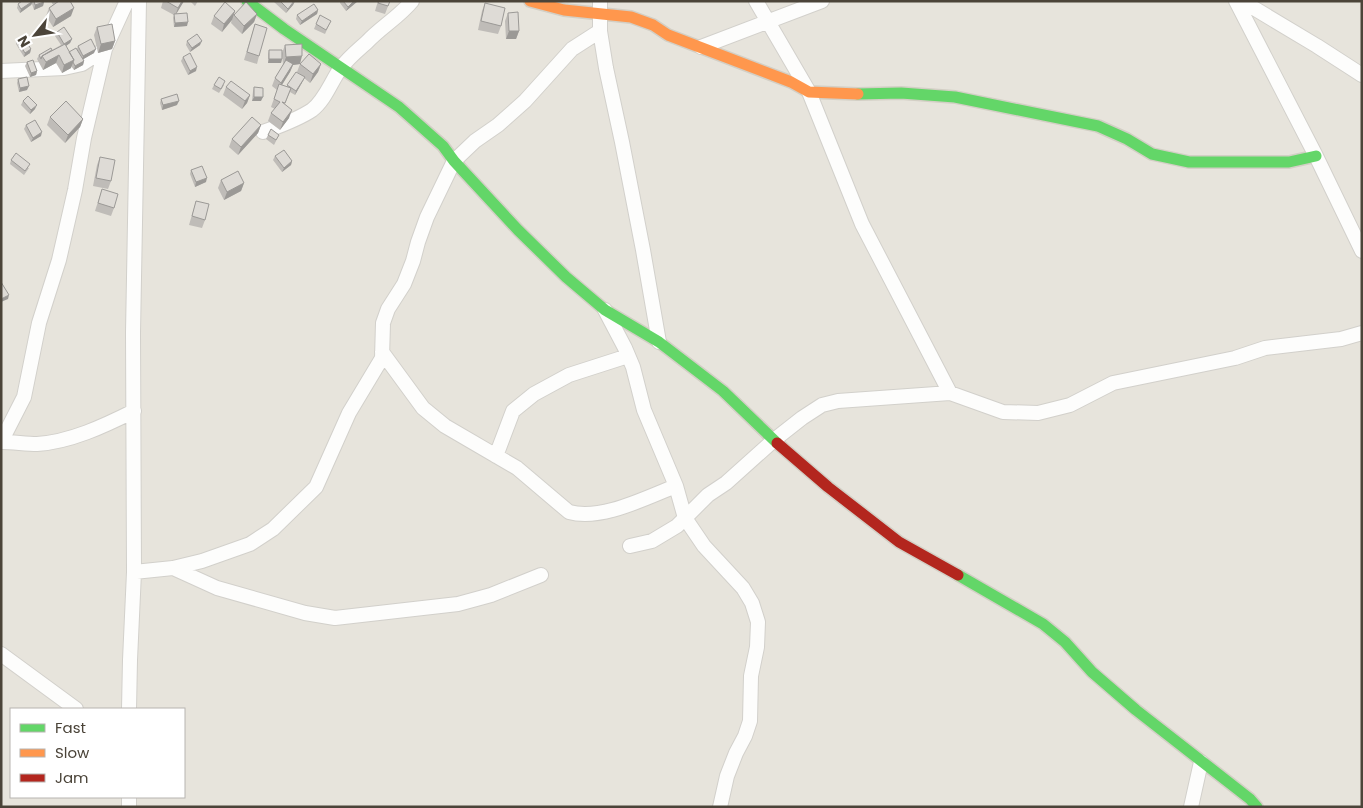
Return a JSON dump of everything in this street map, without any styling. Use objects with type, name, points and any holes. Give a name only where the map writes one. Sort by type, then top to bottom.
[{"type":"street","points":[[126,1],[105,49],[84,138],[75,190],[59,260],[39,323],[24,397],[2,442],[38,444],[62,440],[100,428],[134,411]]},
{"type":"street","points":[[130,708],[134,572],[133,324],[139,1]]},
{"type":"street","points":[[247,1],[284,29],[399,107],[443,146],[454,161],[518,230],[559,271],[604,310],[659,342],[723,391],[774,440],[828,487],[899,542],[1043,624],[1065,642],[1092,672],[1136,710],[1258,807]]},
{"type":"street","points":[[263,132],[295,119],[313,109],[341,68],[369,39],[398,16],[412,1]]},
{"type":"street","points":[[530,1],[564,10],[600,7],[653,25],[668,35],[790,82],[809,92],[901,93],[955,97],[1098,126],[1127,139],[1152,154],[1189,162],[1288,162],[1316,156]]},
{"type":"street","points":[[756,1],[809,92],[862,224],[950,393]]},
{"type":"street","points":[[701,47],[822,1]]},
{"type":"street","points":[[1236,1],[1316,156],[1362,251]]},
{"type":"street","points":[[1242,1],[1362,75]]},
{"type":"street","points":[[600,7],[600,31],[606,68],[647,268],[659,342]]},
{"type":"street","points":[[134,572],[173,568],[202,562],[250,544],[273,529],[316,487],[349,412],[382,358],[383,323],[388,309],[404,284],[427,216],[454,161],[475,141],[498,125],[526,101],[572,49],[600,31]]},
{"type":"street","points":[[1,71],[64,68],[82,64],[105,49]]},
{"type":"street","points":[[604,310],[633,367],[644,410],[676,486],[685,518],[704,546],[743,588],[752,603],[758,622],[757,646],[751,676],[750,721],[736,753],[720,807]]},
{"type":"street","points":[[630,546],[652,541],[677,526],[701,502],[726,483],[774,440],[822,405],[838,401],[950,393],[1003,412],[1038,413],[1070,405],[1113,383],[1235,358],[1265,348],[1341,339],[1362,333]]},
{"type":"street","points":[[382,352],[423,408],[445,426],[517,468],[568,512],[578,514],[606,512],[676,486]]},
{"type":"street","points":[[496,456],[513,411],[534,394],[569,375],[628,356]]},
{"type":"street","points":[[676,486],[701,502]]},
{"type":"street","points":[[173,568],[217,588],[304,613],[334,618],[458,604],[491,595],[541,574]]},
{"type":"street","points":[[1,654],[75,708]]},
{"type":"street","points":[[1191,807],[1201,762]]},
{"type":"shaded area","points":[[1,1],[1362,1],[1362,807],[1,807]]},
{"type":"building","points":[[22,1],[33,1],[21,9],[18,4]]},
{"type":"building","points":[[34,1],[44,1],[44,2],[35,5]]},
{"type":"building","points":[[59,1],[70,1],[74,8],[56,19],[49,8]]},
{"type":"building","points":[[166,1],[182,1],[178,8]]},
{"type":"building","points":[[280,1],[294,1],[288,9]]},
{"type":"building","points":[[343,1],[354,1],[348,7]]},
{"type":"building","points":[[379,1],[390,1],[388,6],[378,3]]},
{"type":"building","points":[[225,2],[235,11],[224,24],[214,16]]},
{"type":"building","points":[[246,2],[257,14],[244,26],[234,15]]},
{"type":"building","points":[[485,3],[505,8],[501,26],[481,21]]},
{"type":"building","points":[[314,4],[318,10],[302,21],[297,15]]},
{"type":"building","points":[[518,12],[519,31],[509,31],[508,13]]},
{"type":"building","points":[[187,13],[188,22],[175,23],[174,14]]},
{"type":"building","points":[[320,15],[331,21],[326,30],[316,24]]},
{"type":"building","points":[[112,24],[115,41],[101,44],[97,27]]},
{"type":"building","points":[[255,24],[267,28],[259,56],[247,52]]},
{"type":"building","points":[[64,27],[72,39],[64,44],[57,32]]},
{"type":"building","points":[[197,34],[202,41],[192,48],[187,41]]},
{"type":"building","points":[[23,37],[31,49],[25,53],[17,40]]},
{"type":"building","points":[[91,39],[96,49],[83,56],[78,46]]},
{"type":"building","points":[[65,44],[74,60],[64,65],[59,55],[46,62],[42,56]]},
{"type":"building","points":[[302,44],[302,56],[286,57],[285,45]]},
{"type":"building","points":[[51,48],[52,50],[42,56],[41,59],[39,55]]},
{"type":"building","points":[[76,48],[84,61],[75,66],[69,52]]},
{"type":"building","points":[[269,50],[282,50],[282,59],[269,59]]},
{"type":"building","points":[[190,53],[197,67],[190,71],[183,57]]},
{"type":"building","points":[[309,54],[321,64],[313,74],[300,64]]},
{"type":"building","points":[[33,60],[37,71],[31,73],[27,62]]},
{"type":"building","points":[[286,60],[293,64],[281,83],[275,78]]},
{"type":"building","points":[[296,72],[305,77],[296,91],[287,85]]},
{"type":"building","points":[[27,77],[29,86],[20,88],[18,79]]},
{"type":"building","points":[[219,77],[225,81],[221,89],[214,85]]},
{"type":"building","points":[[231,81],[250,95],[245,101],[226,87]]},
{"type":"building","points":[[279,84],[291,88],[285,103],[282,102],[292,110],[283,122],[271,113],[280,102],[274,99]]},
{"type":"building","points":[[254,87],[263,88],[263,97],[254,97]]},
{"type":"building","points":[[177,94],[179,101],[163,105],[161,99]]},
{"type":"building","points":[[28,96],[37,105],[31,110],[23,101]]},
{"type":"building","points":[[66,101],[83,119],[68,135],[50,117]]},
{"type":"building","points":[[252,117],[261,125],[241,147],[232,139]]},
{"type":"building","points":[[35,120],[42,132],[33,138],[26,125]]},
{"type":"building","points":[[271,129],[279,135],[276,140],[268,135]]},
{"type":"building","points":[[284,150],[292,161],[284,168],[275,156]]},
{"type":"building","points":[[16,153],[30,164],[25,171],[11,160]]},
{"type":"building","points":[[100,157],[115,160],[111,181],[96,178]]},
{"type":"building","points":[[202,166],[207,178],[196,182],[191,170]]},
{"type":"building","points":[[238,171],[244,183],[227,192],[221,180]]},
{"type":"building","points":[[102,189],[118,194],[114,208],[98,203]]},
{"type":"building","points":[[196,201],[209,204],[205,220],[192,216]]},
{"type":"building","points":[[1,282],[9,295],[1,299]]},
{"type":"traffic: fast","points":[[247,1],[284,29],[399,107],[443,146],[454,161],[518,230],[566,277],[605,310],[659,342],[723,391],[777,443]]},
{"type":"traffic: fast","points":[[858,94],[901,93],[955,97],[1098,126],[1127,139],[1152,154],[1189,162],[1289,162],[1316,156]]},
{"type":"traffic: fast","points":[[958,575],[1043,624],[1065,642],[1092,672],[1136,710],[1250,799],[1257,807]]},
{"type":"traffic: slow","points":[[530,1],[564,10],[631,17],[653,25],[668,35],[791,82],[809,92],[858,94]]},
{"type":"traffic: jam","points":[[777,443],[828,487],[899,542],[958,575]]}]
